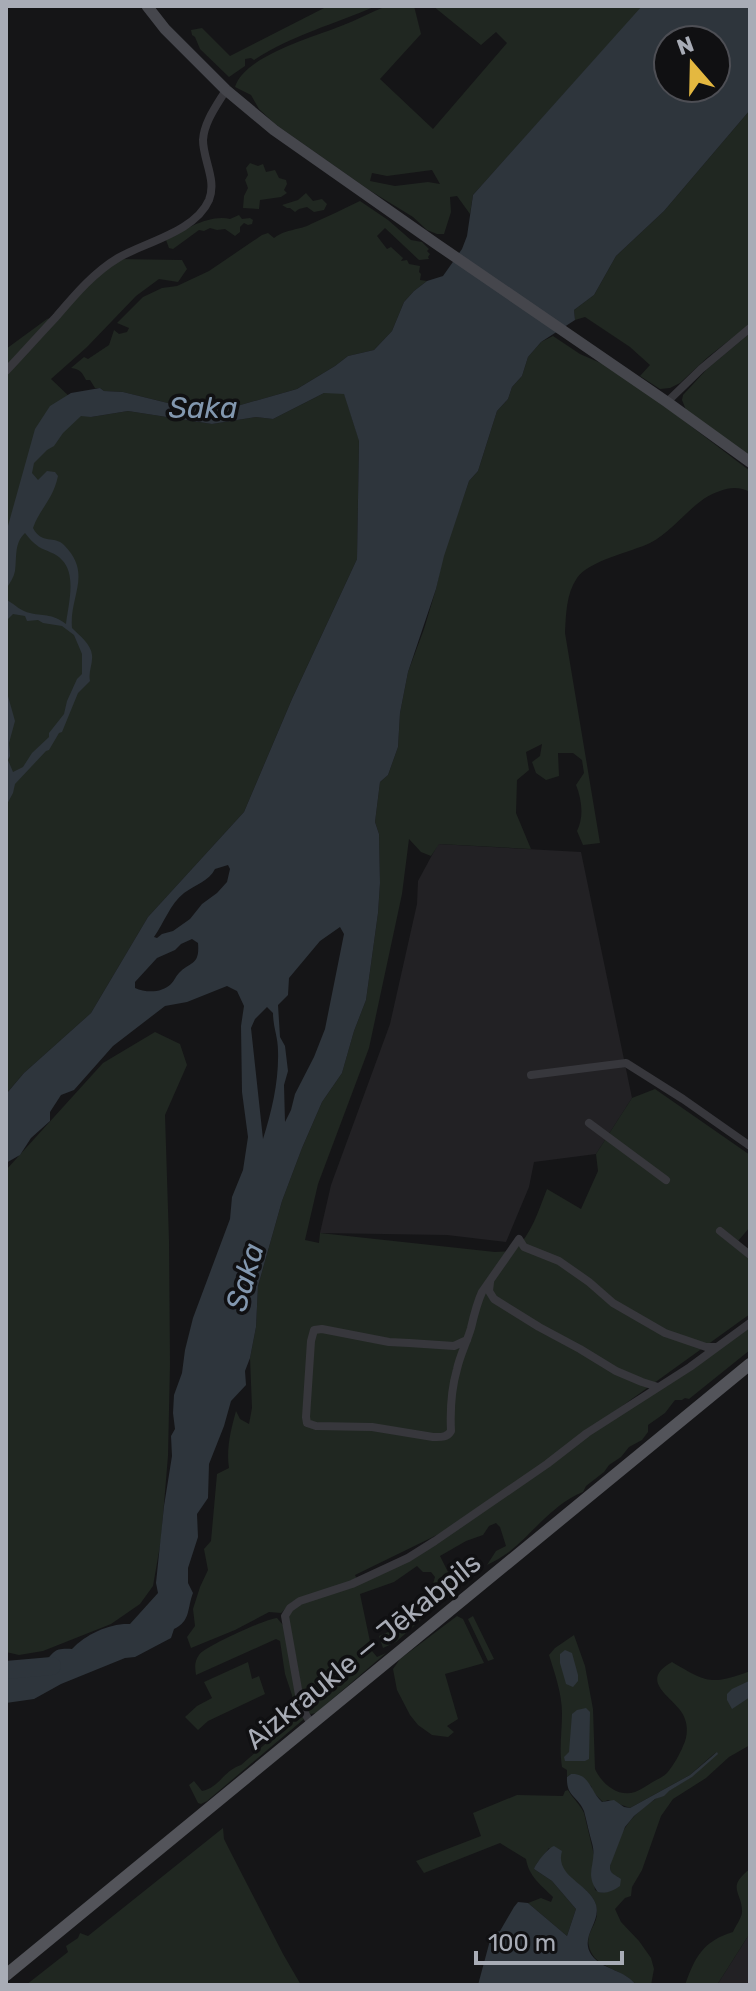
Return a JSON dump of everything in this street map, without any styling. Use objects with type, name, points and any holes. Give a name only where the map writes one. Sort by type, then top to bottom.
[{"type":"main road","name":"Aizkraukle — Jēkabpils","points":[[6,1975],[750,1364]]},
{"type":"street","points":[[147,6],[165,29],[226,90],[274,130],[750,462]]},
{"type":"street","points":[[6,371],[78,291],[98,274],[117,259],[192,221],[201,212],[211,189],[211,174],[203,140],[206,127],[226,90]]},
{"type":"street","points":[[667,402],[750,328]]},
{"type":"street","points":[[531,1075],[626,1063],[750,1146]]},
{"type":"street","points":[[589,1123],[666,1180]]},
{"type":"street","points":[[720,1231],[750,1255]]},
{"type":"street","points":[[467,1340],[454,1346],[389,1342],[314,1330],[307,1423],[446,1436],[451,1431],[450,1403],[456,1369],[467,1340],[478,1302],[519,1239],[524,1247],[559,1261],[613,1303],[665,1333],[706,1347],[716,1347]]},
{"type":"street","points":[[490,1281],[489,1291],[494,1299],[616,1371],[658,1387]]},
{"type":"street","points":[[311,1724],[298,1695],[285,1616],[290,1608],[300,1601],[352,1584],[408,1558],[750,1323]]},
{"type":"shaded area","points":[[328,6],[376,6],[298,37],[254,60],[245,59],[245,66],[229,77],[200,49],[191,30],[202,28],[230,56]]},
{"type":"shaded area","points":[[387,6],[414,6],[421,34],[380,79],[433,129],[507,43],[496,32],[481,45],[433,6],[732,6],[698,24],[652,24],[652,104],[665,104],[662,122],[606,47],[473,195],[470,214],[457,196],[450,197],[451,212],[444,234],[427,230],[413,217],[275,124],[259,109],[251,95],[235,87],[241,76],[265,57]],"holes":[[[432,170],[440,184],[428,182],[395,186],[370,181],[372,173],[387,176]]]},
{"type":"shaded area","points":[[750,110],[750,324],[680,383],[660,389],[640,376],[650,365],[630,347],[585,317],[575,320],[574,310],[594,295],[616,256],[664,211]]},
{"type":"shaded area","points":[[250,163],[263,164],[266,172],[275,170],[279,178],[286,180],[284,190],[287,193],[260,200],[259,209],[243,208],[248,188],[246,168]]},
{"type":"shaded area","points":[[306,193],[313,201],[322,199],[327,204],[324,210],[314,212],[307,207],[295,212],[282,205],[298,200]]},
{"type":"shaded area","points":[[360,201],[411,240],[422,242],[430,254],[429,259],[419,260],[385,228],[377,236],[387,249],[391,247],[403,258],[401,261],[407,260],[409,264],[420,266],[420,280],[427,281],[404,302],[392,331],[374,350],[348,356],[297,389],[237,406],[184,407],[123,392],[104,391],[95,388],[80,371],[71,368],[84,357],[88,359],[109,345],[114,330],[119,334],[127,332],[129,328],[117,323],[143,297],[209,271],[262,235],[268,233],[274,238]]},
{"type":"shaded area","points":[[239,215],[242,219],[253,220],[252,224],[244,223],[235,236],[225,229],[199,230],[173,249],[169,248],[166,240],[188,228],[205,221]]},
{"type":"shaded area","points":[[117,259],[182,260],[187,269],[178,282],[159,279],[136,296],[51,379],[91,417],[128,411],[212,424],[256,417],[273,419],[324,393],[344,393],[359,440],[357,559],[244,812],[148,917],[91,1013],[24,1073],[6,1094],[6,349],[47,319],[55,317]]},
{"type":"shaded area","points":[[750,333],[750,458],[686,410],[682,400],[707,369]]},
{"type":"shaded area","points":[[553,336],[646,392],[750,471],[750,492],[732,488],[710,495],[650,543],[590,567],[573,584],[567,605],[565,633],[600,843],[583,845],[577,831],[581,808],[576,785],[584,773],[582,760],[573,753],[558,753],[559,776],[546,780],[536,773],[532,762],[540,756],[542,744],[526,752],[529,770],[517,780],[516,813],[531,849],[439,844],[431,856],[421,852],[409,839],[402,894],[369,1048],[318,1184],[305,1240],[319,1243],[320,1233],[495,1252],[514,1251],[530,1230],[547,1189],[581,1209],[598,1171],[596,1154],[632,1098],[655,1089],[750,1155],[750,1227],[738,1241],[750,1251],[750,1314],[441,1533],[355,1575],[357,1579],[292,1602],[281,1613],[269,1612],[191,1648],[187,1637],[195,1626],[193,1609],[208,1570],[204,1549],[211,1541],[217,1474],[229,1468],[229,1446],[236,1411],[240,1419],[249,1424],[252,1408],[250,1358],[256,1327],[258,1286],[282,1201],[302,1148],[322,1102],[342,1073],[366,1000],[380,883],[379,834],[375,822],[380,782],[388,775],[398,747],[400,713],[408,672],[424,629],[443,556],[469,481],[478,471],[497,411],[522,376],[528,357],[541,342]]},
{"type":"shaded area","points":[[438,844],[581,852],[632,1098],[596,1154],[534,1162],[529,1187],[506,1242],[447,1235],[320,1233],[331,1185],[390,1024],[417,904],[418,881]]},
{"type":"shaded area","points":[[155,1032],[180,1044],[187,1065],[165,1115],[169,1241],[168,1456],[161,1540],[153,1586],[140,1604],[111,1624],[43,1651],[19,1655],[6,1652],[6,1170],[103,1063]]},
{"type":"shaded area","points":[[750,1325],[750,1350],[689,1399],[675,1400],[665,1413],[648,1425],[648,1432],[642,1440],[629,1447],[583,1492],[553,1511],[509,1552],[487,1565],[496,1551],[506,1546],[496,1523],[489,1526],[483,1535],[440,1556],[459,1589],[444,1601],[444,1595],[433,1584],[435,1577],[417,1566],[394,1582],[360,1594],[372,1651],[377,1657],[386,1653],[316,1713],[306,1712],[288,1615],[295,1607],[410,1559]]},
{"type":"shaded area","points":[[434,1608],[396,1642],[383,1648],[379,1636],[395,1629],[403,1621]]},
{"type":"shaded area","points":[[457,1616],[463,1619],[484,1663],[445,1674],[458,1719],[447,1726],[454,1732],[448,1737],[432,1735],[410,1715],[397,1690],[393,1669],[400,1659]]},
{"type":"shaded area","points":[[473,1616],[494,1659],[488,1661],[468,1619]]},
{"type":"shaded area","points":[[277,1618],[283,1625],[304,1719],[207,1801],[198,1803],[189,1785],[194,1781],[202,1791],[213,1786],[294,1719],[280,1641],[276,1639],[196,1675],[196,1660],[203,1651],[223,1640]]},
{"type":"shaded area","points":[[574,1635],[585,1666],[593,1709],[595,1769],[606,1784],[622,1793],[635,1792],[665,1774],[685,1741],[685,1718],[657,1681],[663,1669],[672,1662],[709,1680],[726,1679],[750,1671],[750,1745],[673,1799],[661,1816],[631,1896],[615,1909],[621,1922],[651,1958],[654,1969],[651,1985],[636,1985],[594,1957],[588,1940],[597,1917],[596,1904],[588,1892],[566,1874],[558,1857],[549,1848],[534,1869],[552,1881],[576,1909],[567,1936],[528,1903],[541,1898],[551,1902],[553,1897],[533,1876],[526,1859],[500,1843],[424,1873],[416,1861],[481,1836],[473,1813],[517,1795],[563,1796],[568,1790],[584,1813],[595,1859],[592,1866],[595,1890],[603,1893],[618,1877],[612,1873],[610,1866],[619,1840],[633,1817],[692,1776],[716,1752],[690,1775],[630,1808],[608,1800],[603,1802],[591,1786],[571,1774],[567,1777],[561,1760],[561,1699],[549,1655]]},
{"type":"shaded area","points":[[248,1662],[252,1679],[259,1676],[265,1694],[208,1721],[198,1730],[185,1717],[212,1698],[204,1682]]},
{"type":"shaded area","points":[[223,1828],[224,1839],[301,1985],[26,1985],[68,1952],[66,1946],[80,1933],[88,1936]]},
{"type":"shaded area","points":[[750,1869],[750,1933],[717,1985],[685,1985],[692,1966],[707,1945],[733,1932],[742,1913],[738,1881]]},
{"type":"shaded area","points":[[750,1933],[750,1985],[717,1985]]},
{"type":"water","points":[[642,6],[750,6],[750,110],[664,211],[616,256],[594,295],[574,310],[575,320],[541,342],[528,357],[522,376],[497,411],[478,471],[469,481],[408,672],[400,713],[398,747],[388,775],[380,782],[375,822],[379,834],[380,883],[366,1000],[342,1073],[322,1102],[282,1201],[258,1286],[256,1327],[245,1371],[246,1385],[231,1401],[209,1464],[208,1498],[197,1514],[198,1537],[188,1568],[188,1583],[193,1593],[186,1618],[174,1629],[171,1638],[135,1657],[125,1658],[61,1684],[34,1699],[6,1703],[6,1667],[35,1667],[55,1651],[72,1649],[99,1630],[130,1624],[158,1593],[156,1583],[172,1456],[171,1436],[175,1429],[174,1395],[182,1373],[193,1318],[230,1219],[232,1197],[243,1170],[248,1137],[242,1092],[241,1026],[244,1006],[237,991],[227,986],[187,1002],[165,1006],[113,1046],[74,1090],[61,1095],[50,1112],[50,1121],[31,1138],[20,1155],[6,1163],[7,1093],[24,1073],[91,1013],[148,917],[244,812],[357,559],[359,441],[344,394],[324,393],[273,419],[256,417],[212,424],[128,411],[81,416],[34,463],[32,473],[38,480],[47,471],[55,472],[58,476],[33,528],[40,536],[60,542],[73,556],[78,585],[72,628],[87,643],[92,658],[90,681],[78,693],[62,732],[49,750],[15,784],[6,806],[6,689],[15,721],[8,760],[13,772],[23,767],[49,737],[64,714],[67,701],[82,674],[82,654],[74,635],[62,626],[38,620],[27,621],[25,616],[13,614],[6,621],[6,589],[6,533],[35,429],[50,406],[71,393],[100,388],[184,407],[237,406],[297,389],[348,356],[374,350],[392,331],[404,302],[427,281],[443,276],[462,249],[473,195]],"holes":[[[25,533],[39,547],[60,558],[69,574],[66,624],[52,617],[21,610],[7,600],[6,589],[14,573],[18,546]],[[228,865],[227,882],[217,893],[173,931],[154,937],[179,897],[205,880],[215,869]],[[340,927],[344,934],[325,1029],[285,1122],[284,1085],[288,1071],[285,1046],[280,1037],[278,1005],[288,995],[289,978],[320,941]],[[192,939],[198,943],[197,956],[171,984],[154,991],[135,988],[135,982],[157,958]],[[267,1007],[273,1013],[278,1046],[272,1106],[263,1139],[251,1028]]]},
{"type":"water","points":[[565,1650],[572,1653],[578,1675],[573,1687],[566,1684],[560,1663],[560,1654]]},
{"type":"water","points":[[749,1681],[750,1697],[732,1709],[727,1694]]},
{"type":"water","points":[[586,1708],[590,1712],[589,1759],[565,1761],[564,1757],[569,1752],[572,1714]]},
{"type":"water","points":[[717,1752],[692,1777],[634,1816],[625,1827],[610,1866],[612,1873],[621,1879],[620,1886],[609,1892],[598,1892],[592,1879],[593,1850],[584,1811],[570,1793],[567,1777],[571,1774],[582,1776],[602,1802],[614,1800],[630,1808],[690,1775]]},
{"type":"water","points":[[554,1846],[562,1851],[561,1859],[566,1872],[589,1894],[597,1908],[589,1936],[589,1950],[599,1962],[636,1985],[478,1985],[492,1933],[500,1931],[518,1902],[528,1903],[567,1936],[576,1909],[552,1881],[534,1869],[542,1856]]},
{"type":"waterway","name":"Saka","points":[[6,1670],[52,1666]]}]
